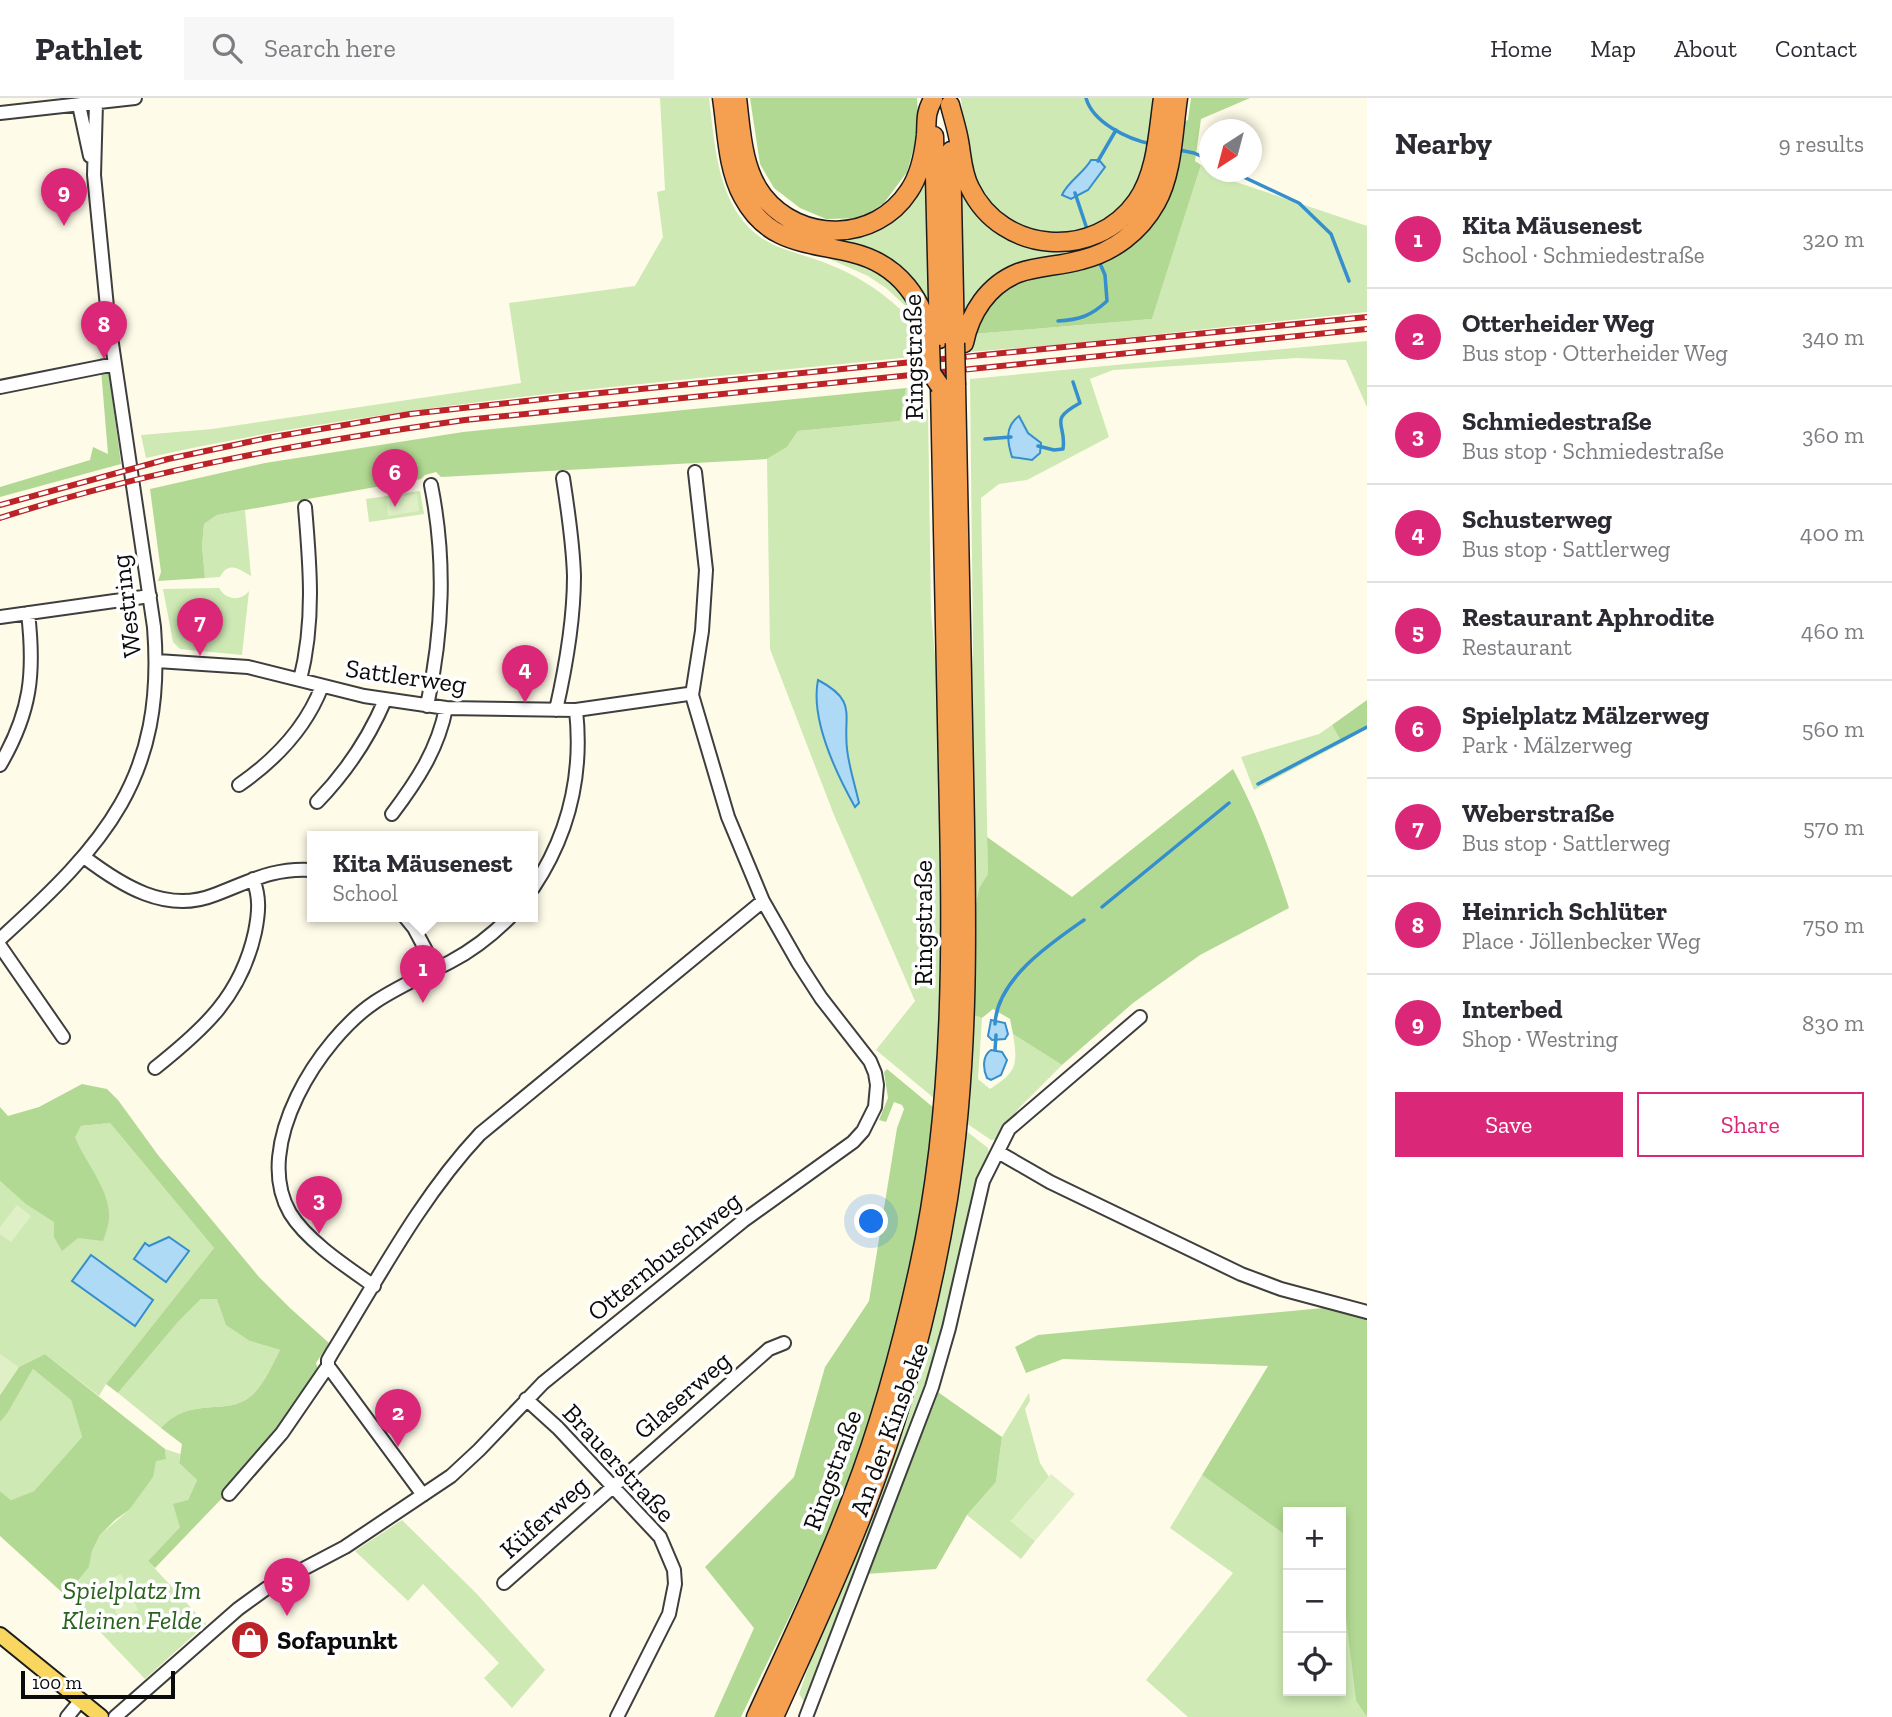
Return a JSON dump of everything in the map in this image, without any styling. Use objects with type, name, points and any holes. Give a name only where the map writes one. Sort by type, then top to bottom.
[{"type":"highway","points":[[722,98],[736,181],[756,216],[769,229],[787,239],[854,254],[888,269],[902,280],[923,310],[929,327],[947,344],[990,292],[1003,281],[1018,274],[1096,255],[1125,240],[1149,214],[1161,193],[1161,160],[1165,136],[1178,98]]},
{"type":"highway","points":[[737,98],[743,143],[751,174],[762,194],[778,211],[794,222],[812,229],[834,232],[855,230],[872,224],[893,210],[910,190],[923,156],[926,112],[941,100],[966,178],[983,208],[1015,234],[1034,241],[1054,244],[1091,237],[1105,230],[1129,211],[1161,160]]},
{"type":"highway","points":[[1163,98],[1165,136]]},
{"type":"highway","name":"Ringstraße","points":[[774,1717],[848,1552],[887,1449],[913,1362],[948,1198],[951,920],[948,385],[941,100]]},
{"type":"highway","name":"Ringstraße","points":[[947,344],[963,355],[956,362],[948,385]]},
{"type":"highway","name":"Ringstraße","points":[[755,1717],[832,1547],[871,1444],[897,1358],[950,1115]]},
{"type":"main road","points":[[1,1637],[102,1717]]},
{"type":"street","points":[[0,113],[135,98]]},
{"type":"street","name":"Westring","points":[[94,175],[96,103]]},
{"type":"street","name":"Westring","points":[[0,939],[67,876],[113,818],[141,760],[151,723],[156,661],[150,596],[115,364],[94,175],[79,105]]},
{"type":"street","points":[[0,387],[115,364]]},
{"type":"street","points":[[692,695],[702,631],[706,570],[695,472]]},
{"type":"street","points":[[556,710],[566,666],[573,610],[572,545],[563,478]]},
{"type":"street","points":[[427,706],[436,664],[443,577],[439,525],[431,485]]},
{"type":"street","points":[[300,680],[310,618],[310,570],[304,507]]},
{"type":"street","points":[[0,617],[150,596]]},
{"type":"street","points":[[0,765],[22,723],[28,700],[32,642],[29,613]]},
{"type":"street","name":"Sattlerweg","points":[[156,661],[248,667],[385,700],[446,708],[576,710],[692,695]]},
{"type":"street","points":[[239,785],[258,772],[293,737],[316,702],[322,686]]},
{"type":"street","name":"Otternbuschweg","points":[[115,1717],[257,1595],[345,1547],[451,1475],[479,1450],[543,1383],[700,1254],[853,1142],[871,1118],[877,1086],[870,1061],[821,998],[785,943],[763,901],[728,817],[692,695]]},
{"type":"street","points":[[317,802],[351,764],[385,700]]},
{"type":"street","points":[[392,814],[428,762],[443,727],[446,708]]},
{"type":"street","points":[[538,880],[552,856],[572,801],[578,757],[576,710]]},
{"type":"street","points":[[84,857],[130,888],[171,901],[202,899],[276,871],[307,870]]},
{"type":"street","points":[[155,1068],[211,1020],[241,976],[252,947],[258,912],[258,891],[253,878]]},
{"type":"street","points":[[229,1494],[282,1433],[328,1366],[332,1353],[440,1182],[480,1134],[763,901]]},
{"type":"street","points":[[409,922],[436,969]]},
{"type":"street","points":[[374,1286],[307,1234],[289,1211],[279,1181],[280,1150],[288,1120],[311,1071],[334,1040],[373,1003],[466,953],[504,922]]},
{"type":"street","points":[[0,946],[62,1037]]},
{"type":"street","name":"An der Kinsbeke","points":[[806,1717],[932,1387],[949,1328],[983,1181],[1009,1129],[1140,1017]]},
{"type":"street","points":[[998,1152],[1063,1188],[1241,1274],[1281,1289],[1367,1312]]},
{"type":"street","name":"Glaserweg","points":[[613,1486],[769,1349],[784,1343]]},
{"type":"street","points":[[328,1366],[423,1494]]},
{"type":"street","name":"Brauerstraße","points":[[526,1399],[558,1428],[660,1538],[674,1570],[675,1584],[669,1614],[617,1717]]},
{"type":"street","name":"Küferweg","points":[[504,1583],[613,1486]]},
{"type":"street","points":[[67,1717],[80,1700]]},
{"type":"green space","points":[[660,98],[709,98],[721,175],[732,204],[749,228],[769,243],[838,268],[883,295],[914,323],[919,336],[921,356],[629,385],[435,408],[242,438],[146,458],[141,435],[212,429],[521,383],[509,303],[635,286],[663,237],[657,192],[665,190]]},
{"type":"green space","points":[[750,98],[917,98],[919,129],[907,172],[884,203],[861,218],[826,219],[800,208],[774,188],[760,164]]},
{"type":"green space","points":[[961,98],[1156,98],[1146,157],[1133,191],[1118,211],[1098,224],[1076,232],[1052,233],[1028,229],[1007,219],[989,203],[972,172]]},
{"type":"green space","points":[[1191,98],[1250,98],[1199,119],[1195,161],[1199,164],[1199,171],[1152,319],[973,334],[986,305],[1015,282],[1125,248],[1182,123],[1188,120]]},
{"type":"green space","points":[[738,146],[776,216],[876,228],[929,151],[932,322],[911,283],[788,233],[756,208]]},
{"type":"green space","points":[[1199,171],[1199,182],[1236,182],[1367,226],[1367,312],[969,352],[973,334],[1152,319]]},
{"type":"green space","points":[[957,172],[978,212],[1083,247],[1084,253],[961,328]]},
{"type":"green space","points":[[744,207],[852,258],[900,285],[914,314],[886,288],[868,276],[823,256],[799,251],[769,237]]},
{"type":"green space","points":[[1367,341],[1367,407],[1346,360],[1297,358],[1113,370],[1090,379],[1109,437],[1027,480],[999,484],[981,498],[988,875],[979,888],[975,909],[970,701],[973,648],[970,379]]},
{"type":"green space","points":[[107,357],[121,464],[0,497],[0,487],[90,460],[93,447],[108,454],[100,358]]},
{"type":"green space","points":[[921,383],[921,405],[928,410],[931,612],[940,712],[944,883],[935,1099],[876,1050],[915,1001],[834,815],[770,649],[767,459],[787,447],[798,431],[900,421],[906,388]]},
{"type":"green space","points":[[906,388],[900,421],[798,431],[787,447],[767,459],[441,477],[436,472],[421,479],[217,515],[204,524],[202,546],[205,578],[158,581],[161,572],[150,489],[265,463],[463,432]]},
{"type":"green space","points":[[420,491],[424,514],[369,522],[366,499]]},
{"type":"green space","points":[[417,493],[419,511],[388,516],[386,499]]},
{"type":"green space","points":[[245,510],[251,576],[231,568],[220,577],[205,578],[202,546],[204,524],[217,515]]},
{"type":"green space","points":[[219,588],[225,595],[233,598],[242,597],[249,591],[242,655],[180,649],[173,642],[163,589]]},
{"type":"green space","points":[[1367,700],[1367,728],[1342,743],[1332,725]]},
{"type":"green space","points":[[1332,725],[1342,743],[1254,790],[1241,757],[1319,734]]},
{"type":"green space","points":[[1233,769],[1264,837],[1289,908],[1200,955],[1133,1003],[1062,1065],[1013,1034],[1010,1019],[993,1009],[982,1018],[973,1015],[975,909],[979,888],[988,874],[987,837],[1072,897]]},
{"type":"green space","points":[[973,1015],[982,1018],[978,1079],[990,1089],[1006,1078],[1014,1067],[1013,1034],[1062,1065],[1018,1109],[998,1139],[991,1140],[966,1123]]},
{"type":"green space","points":[[887,1069],[934,1108],[915,1238],[886,1367],[860,1450],[834,1519],[741,1717],[714,1717],[754,1628],[705,1567],[794,1477],[825,1367],[869,1301],[897,1128],[904,1109],[902,1105],[894,1102],[886,1122],[879,1120],[888,1098],[884,1072]]},
{"type":"green space","points":[[82,1084],[107,1089],[118,1100],[158,1155],[259,1277],[329,1343],[316,1363],[318,1369],[273,1436],[227,1493],[155,1568],[148,1561],[180,1527],[173,1504],[188,1500],[197,1480],[179,1463],[182,1444],[161,1428],[184,1412],[231,1405],[251,1396],[264,1381],[280,1350],[250,1341],[226,1325],[217,1299],[201,1299],[118,1393],[106,1384],[214,1248],[110,1123],[81,1126],[75,1137],[102,1187],[109,1208],[103,1241],[78,1238],[62,1251],[54,1237],[54,1222],[26,1204],[0,1181],[0,1107],[8,1116],[39,1107]]},
{"type":"green space","points":[[110,1123],[214,1248],[99,1396],[45,1354],[19,1367],[0,1395],[0,1181],[26,1203],[81,1126]]},
{"type":"green space","points":[[965,1130],[988,1148],[989,1157],[978,1178],[946,1315],[921,1397],[807,1706],[799,1694],[818,1640]]},
{"type":"green space","points":[[17,1205],[31,1216],[11,1242],[0,1234],[0,1227]]},
{"type":"green space","points":[[201,1299],[217,1299],[250,1341],[280,1350],[264,1381],[251,1396],[231,1405],[184,1412],[161,1428],[118,1393]]},
{"type":"green space","points":[[1334,1307],[1367,1316],[1367,1717],[1356,1701],[1346,1618],[1346,1507],[1283,1507],[1283,1533],[1202,1475],[1268,1366],[1063,1359],[1026,1373],[1015,1347],[1038,1335]]},
{"type":"green space","points":[[0,1354],[19,1367],[0,1395]]},
{"type":"green space","points":[[45,1354],[165,1449],[166,1459],[156,1461],[153,1477],[129,1510],[100,1535],[92,1551],[89,1567],[66,1596],[0,1536],[0,1491],[11,1500],[34,1491],[82,1437],[71,1400],[33,1369],[0,1422],[0,1395],[19,1367]]},
{"type":"green space","points":[[33,1369],[71,1400],[82,1437],[34,1491],[11,1500],[0,1491],[0,1422]]},
{"type":"green space","points":[[935,1390],[1002,1437],[996,1482],[967,1515],[936,1569],[866,1574]]},
{"type":"green space","points":[[1029,1393],[1030,1401],[1025,1409],[1040,1463],[1049,1477],[1011,1521],[1035,1541],[1021,1559],[967,1515],[996,1482],[1002,1437]]},
{"type":"green space","name":"Spielplatz Im Kleinen Felde","points":[[165,1449],[180,1454],[179,1463],[197,1480],[180,1527],[148,1561],[206,1624],[145,1679],[66,1596],[89,1567],[92,1551],[100,1535],[129,1510],[156,1460],[166,1459]]},
{"type":"green space","points":[[1051,1474],[1075,1494],[1035,1541],[1011,1521]]},
{"type":"green space","points":[[1202,1475],[1283,1533],[1283,1696],[1346,1696],[1346,1612],[1356,1701],[1367,1717],[1188,1717],[1146,1680],[1233,1573],[1170,1528]]},
{"type":"green space","points":[[402,1520],[477,1594],[545,1670],[512,1708],[484,1678],[499,1663],[423,1584],[408,1601],[355,1551]]},
{"type":"green space","points":[[121,1574],[138,1610],[119,1619],[102,1583]]},
{"type":"water","points":[[1091,160],[1099,160],[1105,167],[1088,190],[1071,199],[1062,195],[1068,186]]},
{"type":"water","points":[[1019,416],[1028,433],[1041,443],[1040,453],[1032,460],[1012,457],[1008,434],[1011,424]]},
{"type":"water","points":[[818,680],[831,688],[844,702],[848,756],[859,803],[855,807],[826,746],[821,729]]},
{"type":"water","points":[[991,1020],[1005,1023],[1008,1034],[1005,1039],[992,1040],[988,1036]]},
{"type":"water","points":[[991,1050],[1002,1052],[1007,1060],[1001,1075],[991,1080],[987,1078],[984,1063]]},
{"type":"water","points":[[169,1237],[189,1251],[166,1282],[134,1259],[145,1243],[149,1246]]},
{"type":"water","points":[[91,1255],[153,1300],[135,1326],[72,1281]]},
{"type":"waterway","points":[[1086,98],[1096,115],[1112,128],[1151,144]]},
{"type":"waterway","points":[[1098,161],[1116,130]]},
{"type":"waterway","points":[[1179,150],[1199,155]]},
{"type":"waterway","points":[[1254,182],[1299,203],[1331,234],[1349,281]]},
{"type":"waterway","points":[[1075,193],[1088,232]]},
{"type":"waterway","points":[[1058,321],[1084,316],[1107,301],[1105,275],[1098,259]]},
{"type":"waterway","points":[[1038,446],[1063,449],[1061,419],[1080,403],[1073,382]]},
{"type":"waterway","points":[[985,439],[1011,437]]},
{"type":"waterway","points":[[1258,784],[1367,727]]},
{"type":"waterway","points":[[1102,907],[1229,803]]},
{"type":"waterway","points":[[995,1024],[998,1008],[1015,977],[1042,951],[1084,920]]},
{"type":"waterway","points":[[995,1050],[996,1035]]},
{"type":"railway","points":[[0,505],[168,459],[267,438],[410,414],[1367,317]]},
{"type":"railway","points":[[0,518],[172,471],[289,448],[465,420],[1367,329]]},
{"type":"place","name":"Interbed","points":[[64,226]]},
{"type":"place","name":"Heinrich Schlüter","points":[[104,359]]},
{"type":"place","name":"Spielplatz Mälzerweg","points":[[395,507]]},
{"type":"place","name":"Weberstraße","points":[[200,656]]},
{"type":"place","name":"Schusterweg","points":[[525,703]]},
{"type":"place","name":"Kita Mäusenest","points":[[423,1003]]},
{"type":"place","name":"Schmiedestraße","points":[[319,1234]]},
{"type":"place","name":"Otterheider Weg","points":[[398,1447]]},
{"type":"place","name":"Restaurant Aphrodite","points":[[287,1616]]},
{"type":"place","name":"Sofapunkt","points":[[250,1640]]}]
